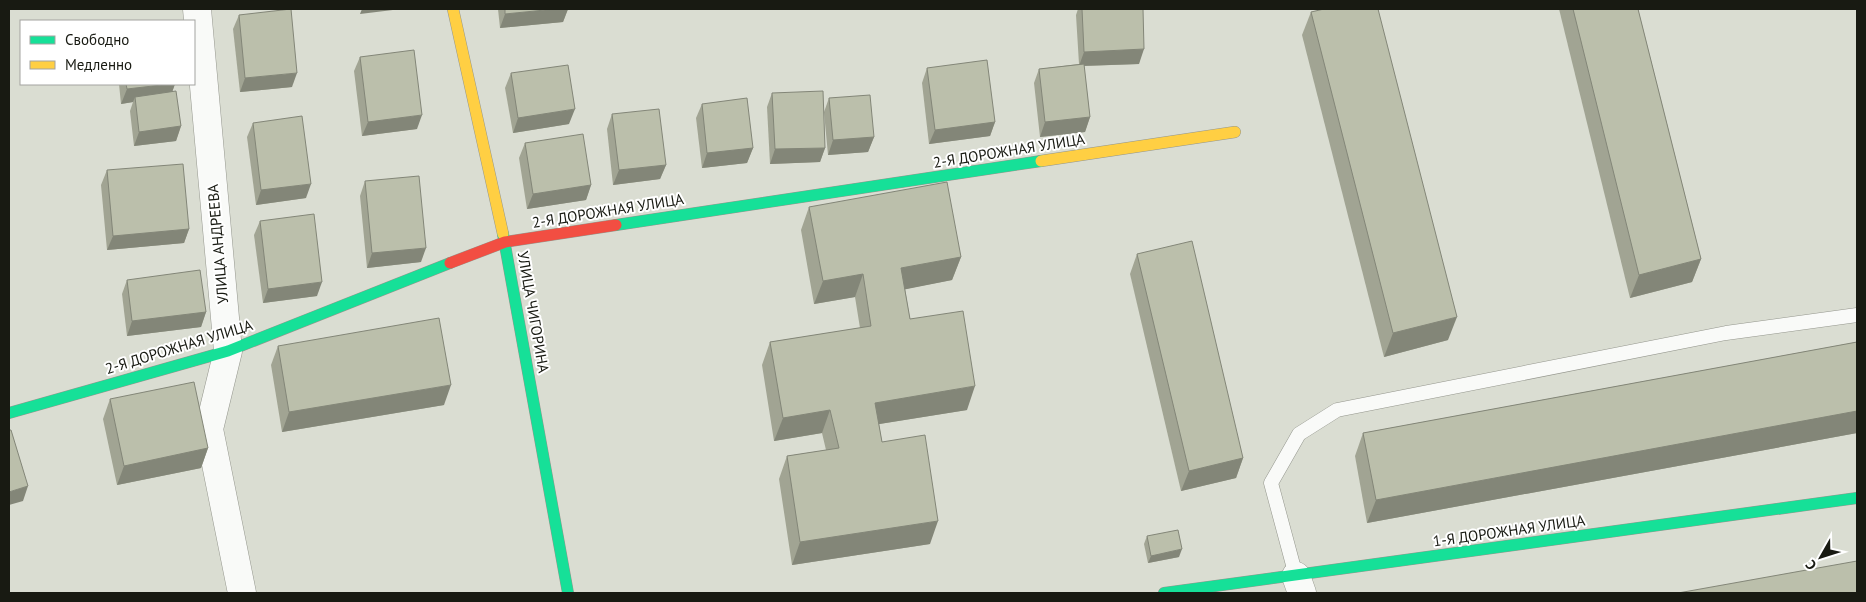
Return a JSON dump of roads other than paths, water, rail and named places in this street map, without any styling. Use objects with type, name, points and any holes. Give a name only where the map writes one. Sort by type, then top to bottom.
[{"type":"street","name":"УЛИЦА АНДРЕЕВА","points":[[197,9],[228,351],[209,429],[242,593]]},
{"type":"street","name":"УЛИЦА ЧИГОРИНА","points":[[453,9],[505,242],[568,593]]},
{"type":"street","name":"2-Я ДОРОЖНАЯ УЛИЦА","points":[[9,413],[228,351],[505,242],[1235,132]]},
{"type":"street","name":"1-Я ДОРОЖНАЯ УЛИЦА","points":[[1164,593],[1299,584],[1857,498]]},
{"type":"lane","points":[[1299,584],[1271,483],[1299,434],[1336,410],[1726,333],[1857,315]]}]
